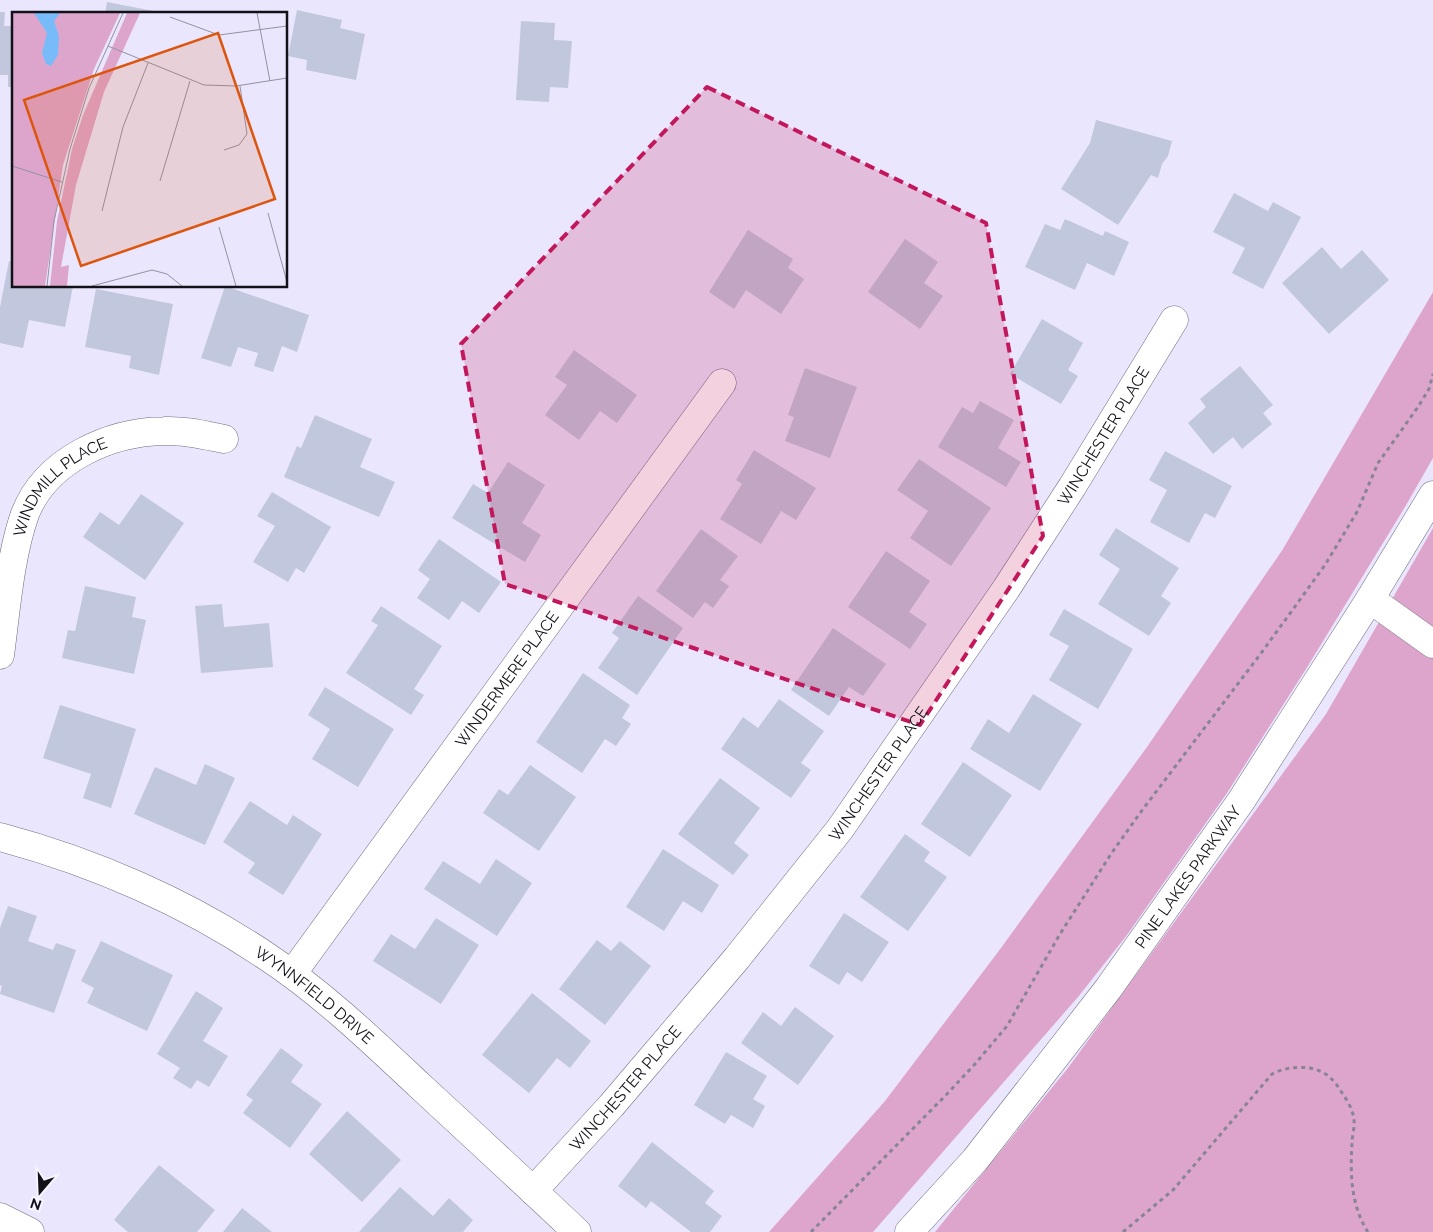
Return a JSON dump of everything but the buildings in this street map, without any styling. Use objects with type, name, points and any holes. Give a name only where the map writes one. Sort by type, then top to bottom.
[{"type":"street","name":"WINCHESTER PLACE","points":[[533,1191],[611,1106],[730,965],[840,829],[1006,589],[1072,487],[1174,320]]},
{"type":"street","name":"WINDERMERE PLACE","points":[[292,974],[722,383]]},
{"type":"street","name":"WINDMILL PLACE","points":[[0,655],[19,535],[30,504],[48,477],[88,449],[135,434],[164,431],[188,432],[224,439]]},
{"type":"street","name":"PINE LAKES PARKWAY","points":[[909,1232],[975,1160],[1108,989],[1241,801],[1370,599],[1433,496]]},
{"type":"street","points":[[1370,599],[1433,644]]},
{"type":"street","name":"WYNNFIELD DRIVE","points":[[0,837],[33,846],[128,882],[236,937],[292,974],[365,1035],[577,1232]]},
{"type":"street","points":[[0,1217],[30,1232]]},
{"type":"path","points":[[811,1232],[947,1094],[1007,1026],[1060,934],[1111,854],[1325,565],[1356,512],[1378,463],[1418,407],[1429,389],[1433,374]]},
{"type":"path","points":[[1124,1232],[1173,1190],[1272,1074],[1281,1069],[1299,1068],[1316,1070],[1327,1075],[1338,1086],[1350,1105],[1354,1121],[1352,1182],[1355,1204],[1360,1219],[1368,1232]]},
{"type":"highlighted area","points":[[707,87],[986,223],[1043,536],[920,725],[505,584],[461,344]]},
{"type":"shaded area","points":[[1433,292],[1433,458],[1306,669],[1227,793],[1127,935],[1078,997],[873,1232],[769,1232],[885,1101],[998,952],[1147,747],[1283,549]]},
{"type":"shaded area","points":[[1433,528],[1433,1232],[935,1232],[1068,1068],[1326,714]]}]
